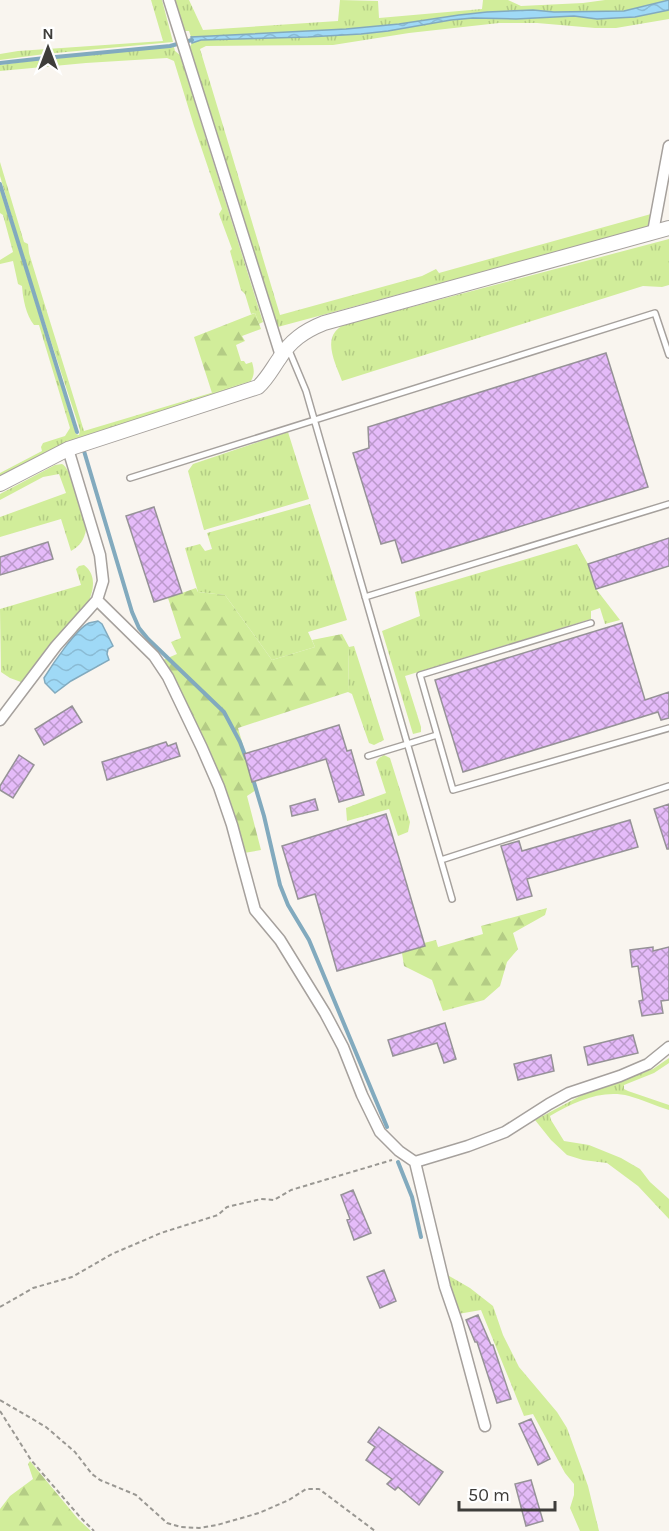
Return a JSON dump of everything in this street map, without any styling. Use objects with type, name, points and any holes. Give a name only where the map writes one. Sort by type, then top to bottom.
[{"type":"street","points":[[169,0],[284,351]]},
{"type":"street","points":[[653,232],[669,146]]},
{"type":"street","points":[[0,484],[68,449],[258,387],[265,381],[284,351],[311,328],[669,228]]},
{"type":"street","points":[[0,720],[56,646],[97,600],[103,580],[100,555],[68,449]]},
{"type":"street","points":[[97,600],[154,657],[168,677],[219,787],[232,825],[255,910],[280,940],[325,1013],[343,1047],[380,1132],[410,1159],[484,1426]]},
{"type":"street","points":[[410,1159],[468,1146],[505,1132],[569,1093],[648,1064],[669,1047]]},
{"type":"lane","points":[[130,478],[656,313],[669,355]]},
{"type":"lane","points":[[284,351],[306,391],[315,420],[452,898]]},
{"type":"lane","points":[[365,597],[669,504]]},
{"type":"lane","points":[[591,623],[420,675],[453,790],[669,728]]},
{"type":"lane","points":[[368,756],[437,735]]},
{"type":"lane","points":[[441,860],[669,786]]},
{"type":"path","points":[[0,1307],[33,1288],[72,1277],[112,1254],[161,1233],[218,1215],[227,1207],[261,1199],[274,1200],[291,1190],[410,1159]]},
{"type":"path","points":[[0,1400],[46,1427],[75,1452],[92,1474],[100,1480],[136,1495],[167,1523],[199,1528],[259,1514],[306,1489],[313,1488],[319,1489],[375,1531]]},
{"type":"path","points":[[0,1411],[32,1460],[80,1518],[94,1531]]},
{"type":"green space","points":[[151,0],[162,0],[173,42],[0,60],[0,54],[18,51],[163,41]]},
{"type":"green space","points":[[174,0],[189,0],[203,30],[338,21],[340,0],[378,1],[379,18],[482,9],[483,0],[508,0],[521,6],[605,0],[668,0],[624,11],[487,12],[346,29],[191,37],[189,31],[183,31]]},
{"type":"green space","points":[[669,10],[669,19],[616,28],[499,23],[409,33],[333,45],[206,46],[200,49],[280,315],[422,276],[436,269],[439,273],[651,214],[648,226],[638,230],[274,328],[188,50],[192,43],[201,40],[361,34],[473,18],[516,19],[574,16],[597,19],[635,17]]},
{"type":"green space","points":[[174,47],[180,55],[263,322],[259,324],[255,313],[251,314],[245,294],[241,290],[230,251],[232,249],[219,214],[222,209],[174,61],[167,58],[0,71],[0,65]]},
{"type":"green space","points":[[0,162],[24,242],[28,244],[84,431],[251,381],[249,385],[0,480],[0,473],[42,451],[43,443],[65,436],[70,428],[39,325],[34,325],[29,317],[13,261],[0,264],[0,260],[13,252],[3,215],[0,213],[0,189],[76,434],[79,435],[80,430],[26,265],[0,176]]},
{"type":"green space","points":[[669,239],[669,285],[643,286],[342,381],[331,343],[335,332],[343,325]]},
{"type":"green space","points":[[255,313],[261,329],[242,336],[245,341],[236,345],[241,361],[246,364],[252,362],[254,372],[251,381],[212,393],[194,337]]},
{"type":"green space","points":[[288,432],[309,499],[204,530],[188,471],[193,464]]},
{"type":"green space","points":[[62,464],[74,484],[86,530],[79,545],[71,551],[61,519],[0,537],[0,517],[66,493],[59,474],[43,477],[0,500],[0,494],[55,465]]},
{"type":"green space","points":[[310,504],[347,620],[308,632],[315,647],[272,660],[225,595],[198,592],[185,548],[200,544],[205,551],[212,549],[207,533]]},
{"type":"green space","points":[[577,544],[588,564],[596,589],[620,620],[605,624],[600,608],[591,611],[591,619],[405,676],[421,727],[421,732],[413,734],[382,631],[420,616],[415,592]]},
{"type":"green space","points":[[84,565],[93,579],[87,606],[21,682],[1,672],[0,609],[81,585],[76,569]]},
{"type":"green space","points":[[196,588],[198,592],[225,595],[272,660],[315,647],[312,640],[342,634],[349,647],[348,692],[238,728],[256,790],[247,796],[261,850],[244,853],[163,660],[177,654],[171,642],[181,638],[168,598]]},
{"type":"green space","points":[[354,646],[384,740],[374,745],[369,743],[352,694],[348,692],[349,647]]},
{"type":"green space","points":[[384,755],[390,758],[410,822],[408,832],[398,836],[389,809],[347,821],[346,808],[386,793],[376,762]]},
{"type":"green space","points":[[547,908],[545,915],[513,933],[518,949],[507,962],[500,986],[484,1000],[443,1011],[432,980],[404,966],[402,953],[425,946],[424,943],[436,940],[438,947],[483,934],[481,926]]},
{"type":"green space","points":[[669,1058],[669,1063],[654,1073],[624,1085],[624,1089],[669,1105],[669,1110],[629,1096],[609,1094],[588,1098],[550,1116],[564,1141],[589,1145],[621,1158],[640,1169],[650,1182],[669,1199],[669,1219],[638,1186],[607,1163],[567,1155],[535,1120],[584,1094],[653,1069]]},
{"type":"green space","points":[[444,1273],[470,1288],[493,1306],[503,1335],[519,1367],[557,1412],[567,1428],[588,1486],[599,1531],[580,1531],[570,1508],[574,1495],[574,1484],[565,1473],[533,1414],[524,1416],[481,1310],[458,1314]]},
{"type":"green space","points":[[30,1461],[78,1519],[91,1531],[0,1531],[0,1509],[10,1496],[33,1479],[28,1464]]},
{"type":"water","points":[[669,0],[669,10],[635,17],[473,18],[361,34],[201,40],[192,43],[191,37],[346,29],[487,12],[624,11]]},
{"type":"water","points":[[98,621],[102,624],[113,646],[108,649],[109,660],[71,681],[55,693],[45,683],[44,678],[78,632],[89,623]]},
{"type":"building","points":[[606,353],[648,487],[402,563],[395,540],[381,544],[353,453],[369,448],[368,427]]},
{"type":"building","points":[[154,507],[182,593],[154,602],[126,516]]},
{"type":"building","points":[[669,538],[669,566],[596,589],[588,564]]},
{"type":"building","points":[[48,542],[53,559],[0,575],[0,557]]},
{"type":"building","points":[[622,623],[645,700],[669,692],[669,718],[661,720],[658,712],[463,772],[435,680]]},
{"type":"building","points":[[72,706],[82,722],[44,745],[35,729]]},
{"type":"building","points":[[339,725],[347,751],[351,750],[364,795],[339,802],[326,759],[252,782],[244,754]]},
{"type":"building","points":[[166,742],[168,746],[176,743],[180,756],[107,780],[102,762]]},
{"type":"building","points":[[19,755],[34,765],[13,798],[0,790],[0,786]]},
{"type":"building","points":[[315,799],[318,810],[292,816],[290,806]]},
{"type":"building","points":[[669,804],[669,849],[667,849],[654,809]]},
{"type":"building","points":[[386,814],[425,946],[337,971],[315,894],[298,899],[282,846]]},
{"type":"building","points":[[630,820],[638,847],[527,879],[532,896],[517,900],[501,846],[519,841],[522,851]]},
{"type":"building","points":[[653,947],[653,951],[669,947],[669,1000],[661,1001],[663,1013],[642,1016],[639,1001],[643,1000],[638,966],[632,967],[630,950]]},
{"type":"building","points":[[445,1023],[456,1059],[444,1063],[437,1043],[393,1056],[388,1040]]},
{"type":"building","points":[[633,1035],[638,1053],[588,1065],[584,1047]]},
{"type":"building","points":[[551,1055],[554,1071],[518,1080],[514,1064]]},
{"type":"building","points":[[353,1190],[371,1233],[354,1240],[347,1220],[350,1219],[341,1195]]},
{"type":"building","points":[[384,1270],[396,1301],[380,1308],[367,1277]]},
{"type":"building","points":[[478,1315],[493,1345],[511,1399],[497,1403],[477,1342],[466,1320]]},
{"type":"building","points":[[531,1419],[550,1459],[538,1465],[519,1424]]},
{"type":"building","points":[[379,1427],[443,1472],[419,1505],[398,1487],[395,1490],[387,1484],[392,1479],[366,1460],[375,1447],[368,1442]]},
{"type":"building","points":[[531,1480],[543,1521],[526,1526],[515,1484]]},
{"type":"waterway","points":[[0,63],[170,46],[192,40]]},
{"type":"waterway","points":[[0,184],[77,432]]},
{"type":"waterway","points":[[84,451],[132,612],[139,628],[224,712],[246,758]]},
{"type":"waterway","points":[[253,779],[280,885],[288,905],[309,940],[387,1127]]},
{"type":"waterway","points":[[398,1162],[412,1197],[421,1237]]}]
